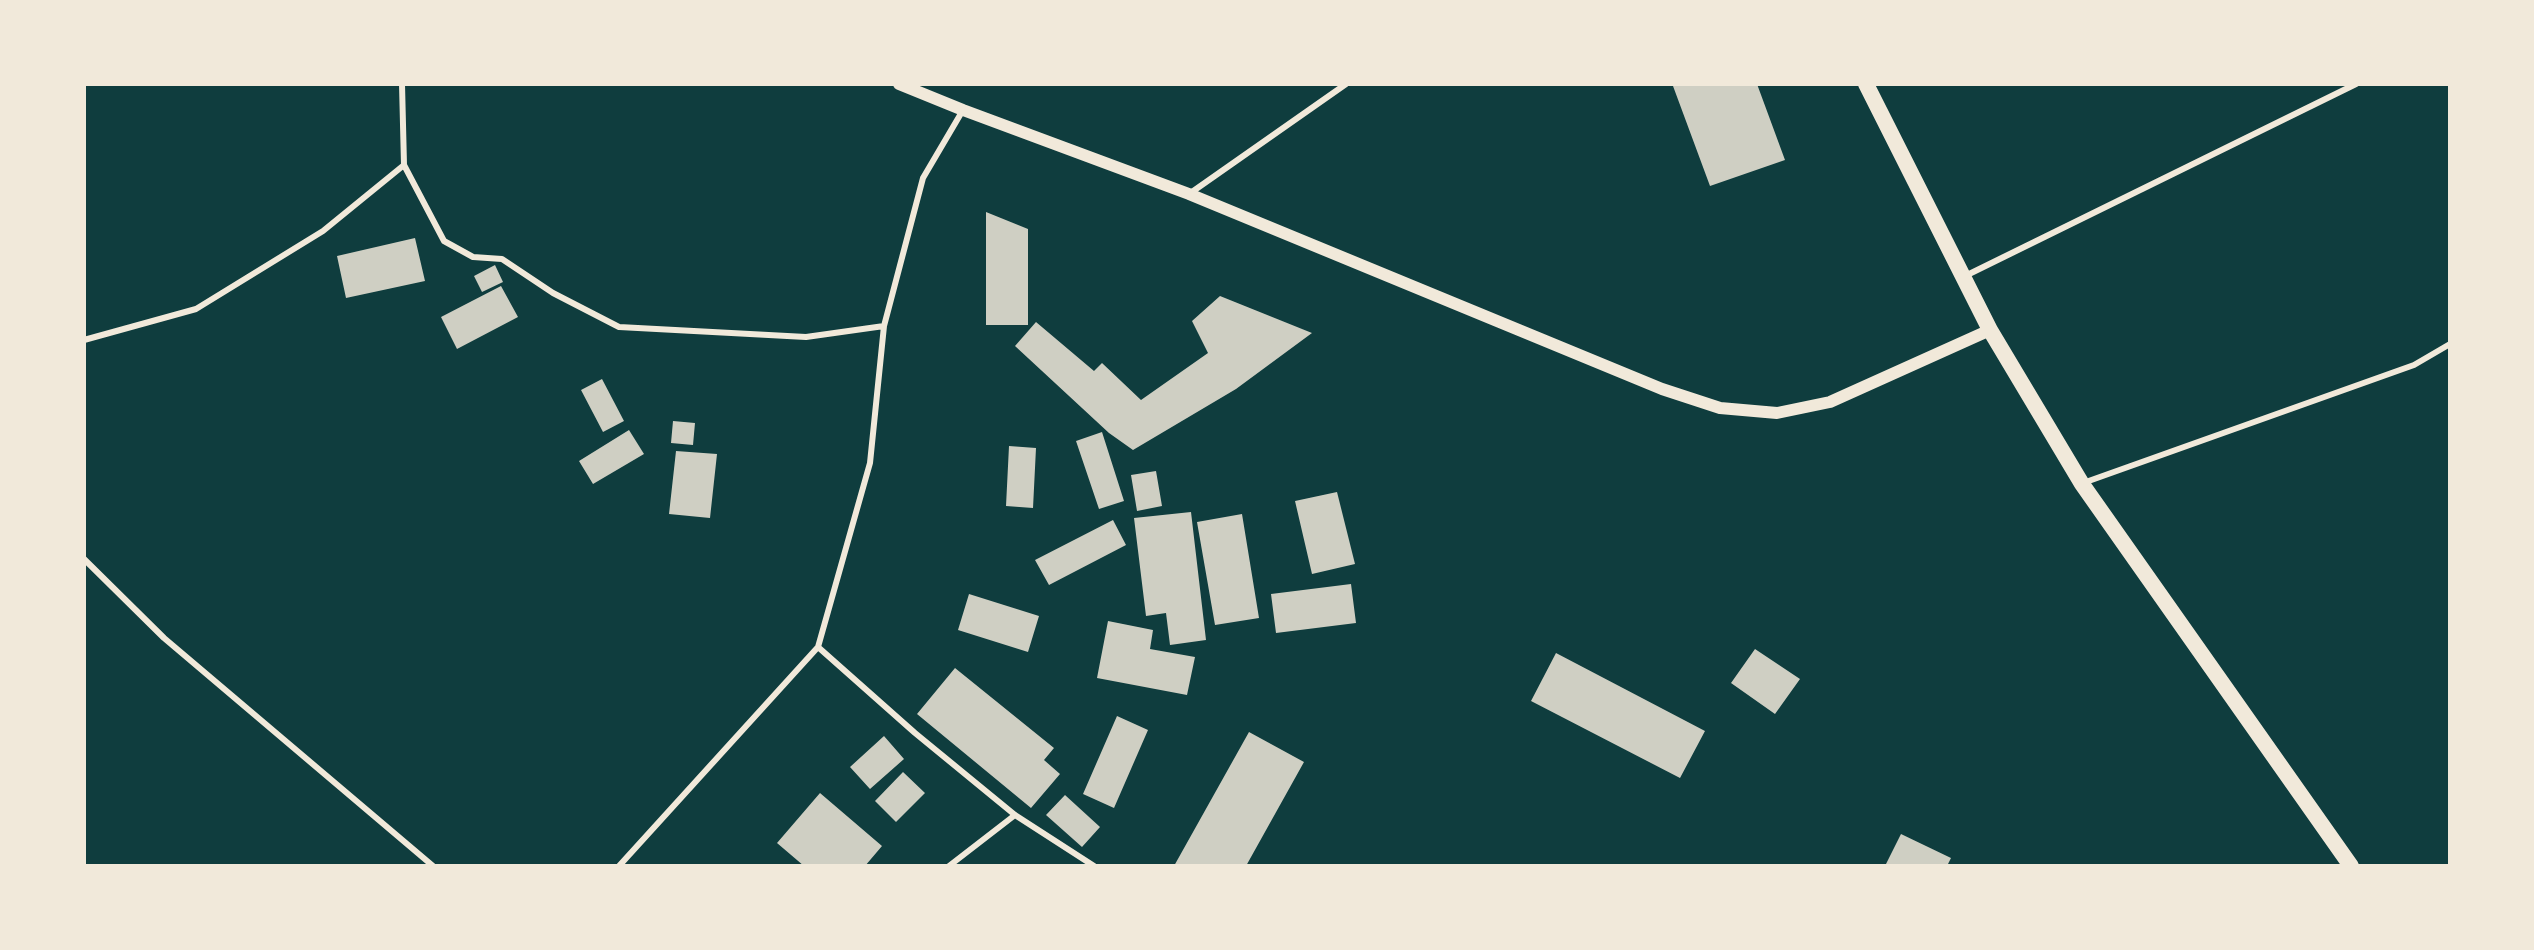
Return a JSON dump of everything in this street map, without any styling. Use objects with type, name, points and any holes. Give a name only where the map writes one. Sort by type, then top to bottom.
[{"type":"highway","points":[[1866,84],[1990,330],[2082,484],[2351,866]]},
{"type":"main road","points":[[899,84],[1189,194],[1662,389],[1720,408],[1777,413],[1830,402],[1990,330]]},
{"type":"street","points":[[402,84],[404,165],[444,241],[473,257],[502,259],[553,293],[619,327],[806,337],[884,327]]},
{"type":"street","points":[[1189,194],[1346,84]]},
{"type":"street","points":[[1962,277],[2356,84]]},
{"type":"street","points":[[619,866],[818,647],[870,464],[884,327],[922,178],[963,110]]},
{"type":"street","points":[[84,340],[196,309],[323,231],[404,165]]},
{"type":"street","points":[[2082,484],[2414,365],[2450,344]]},
{"type":"street","points":[[84,559],[164,638],[433,866]]},
{"type":"street","points":[[818,647],[915,733],[1015,814],[1094,866]]},
{"type":"street","points":[[949,866],[1015,814]]},
{"type":"building","points":[[1679,84],[1757,84],[1785,160],[1710,186],[1673,86]]},
{"type":"building","points":[[986,212],[1028,229],[1028,325],[986,325]]},
{"type":"building","points":[[415,238],[425,281],[346,298],[337,256]]},
{"type":"building","points":[[495,265],[503,282],[482,292],[474,276]]},
{"type":"building","points":[[501,286],[518,317],[457,349],[441,317]]},
{"type":"building","points":[[1220,296],[1312,333],[1236,389],[1133,450],[1109,433],[1015,346],[1036,322],[1094,371],[1102,363],[1141,400],[1208,353],[1192,321]]},
{"type":"building","points":[[602,379],[624,421],[603,432],[581,390]]},
{"type":"building","points":[[673,421],[695,423],[693,445],[671,443]]},
{"type":"building","points":[[629,430],[644,454],[593,484],[579,461]]},
{"type":"building","points":[[1102,432],[1124,501],[1099,509],[1076,441]]},
{"type":"building","points":[[1009,446],[1036,448],[1033,508],[1006,506]]},
{"type":"building","points":[[676,451],[717,454],[710,518],[669,514]]},
{"type":"building","points":[[1156,471],[1162,506],[1137,511],[1131,475]]},
{"type":"building","points":[[1337,492],[1355,564],[1312,574],[1295,501]]},
{"type":"building","points":[[1191,512],[1206,640],[1170,645],[1166,613],[1146,616],[1134,518]]},
{"type":"building","points":[[1242,514],[1259,618],[1215,625],[1197,522]]},
{"type":"building","points":[[1113,520],[1126,545],[1049,585],[1035,560]]},
{"type":"building","points":[[1351,584],[1356,623],[1276,633],[1271,594]]},
{"type":"building","points":[[969,594],[1039,616],[1028,652],[958,630]]},
{"type":"building","points":[[1108,621],[1153,630],[1150,649],[1195,657],[1187,695],[1097,678]]},
{"type":"building","points":[[1755,649],[1800,679],[1775,714],[1731,683]]},
{"type":"building","points":[[1556,653],[1705,731],[1680,778],[1531,701]]},
{"type":"building","points":[[955,668],[1054,748],[1044,760],[1060,774],[1031,808],[917,714]]},
{"type":"building","points":[[1117,716],[1148,730],[1114,808],[1083,794]]},
{"type":"building","points":[[1249,732],[1304,762],[1246,866],[1174,866]]},
{"type":"building","points":[[884,736],[904,759],[870,789],[850,767]]},
{"type":"building","points":[[903,772],[925,793],[896,822],[875,801]]},
{"type":"building","points":[[820,793],[882,846],[865,866],[804,866],[777,843]]},
{"type":"building","points":[[1065,795],[1100,827],[1082,847],[1046,815]]},
{"type":"building","points":[[1901,834],[1951,858],[1947,866],[1885,866]]}]
